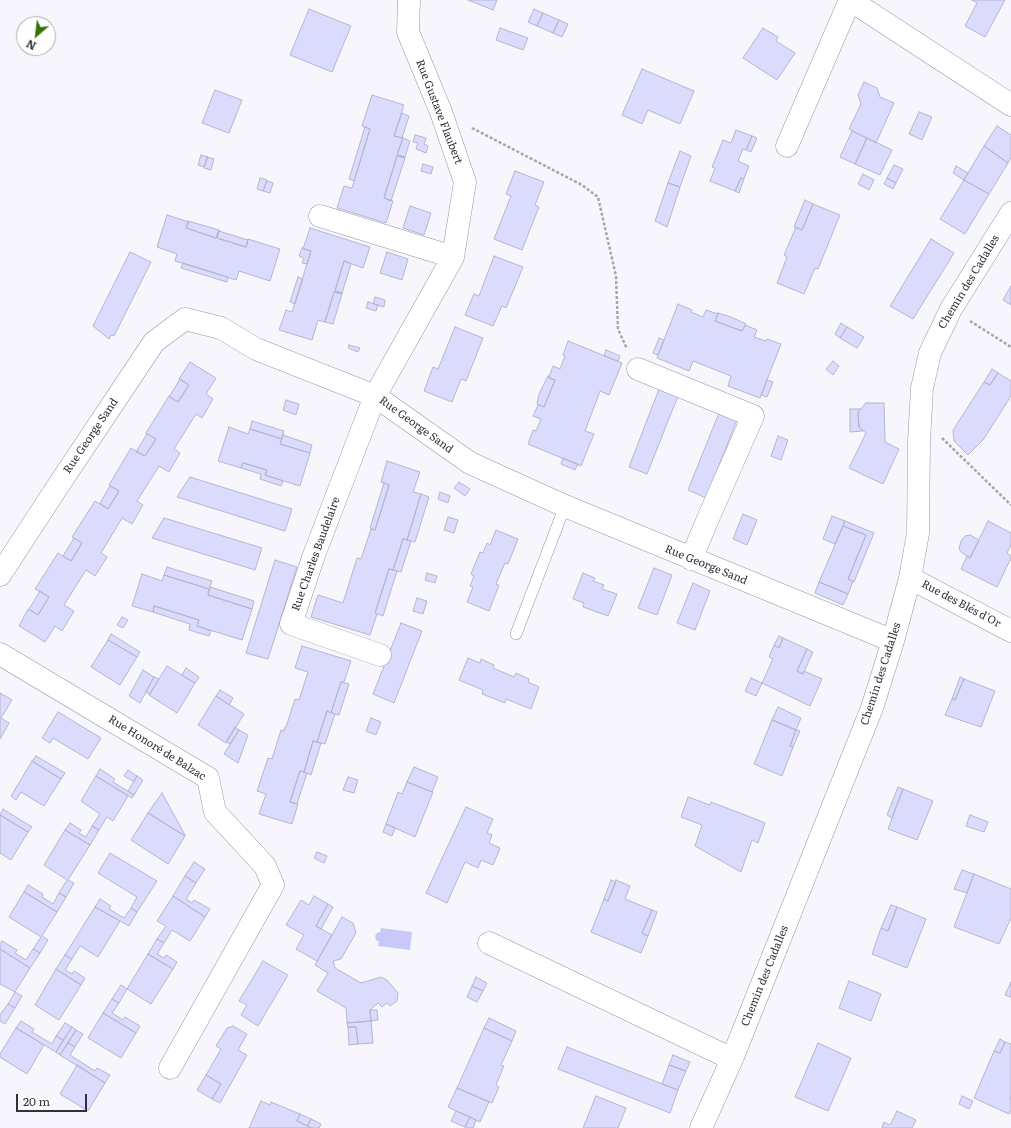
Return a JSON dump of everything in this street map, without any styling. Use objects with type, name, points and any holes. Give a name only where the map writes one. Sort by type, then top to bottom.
[{"type":"street","name":"Rue Gustave Flaubert","points":[[375,396],[453,257],[465,182],[442,112],[408,32],[409,0]]},
{"type":"street","points":[[787,146],[850,0],[1011,105]]},
{"type":"street","name":"Chemin des Cadalles","points":[[701,1128],[732,1059],[872,708],[893,641],[910,578],[918,533],[920,417],[922,388],[930,353],[951,309],[1011,213]]},
{"type":"street","points":[[320,216],[453,257]]},
{"type":"street","name":"Rue George Sand","points":[[0,575],[56,488],[154,342],[185,319],[221,328],[256,349],[375,396],[470,463],[564,506],[893,641]]},
{"type":"street","points":[[638,369],[753,416],[692,559]]},
{"type":"street","name":"Rue Charles Baudelaire","points":[[375,396],[314,555],[291,624],[380,655]]},
{"type":"street","name":"Rue des Blés d'Or","points":[[910,578],[1011,631]]},
{"type":"street","name":"Rue Honoré de Balzac","points":[[0,654],[208,778],[215,812],[265,866],[274,885],[170,1068]]},
{"type":"street","points":[[489,943],[732,1059]]},
{"type":"lane","points":[[516,634],[564,506]]},
{"type":"path","points":[[442,112],[582,185],[598,198],[616,276],[618,329],[629,354],[638,369]]},
{"type":"path","points":[[951,309],[1011,347]]},
{"type":"path","points":[[920,417],[1011,504]]},
{"type":"water","points":[[381,928],[412,932],[410,950],[378,946],[379,942],[376,940],[375,936],[380,932]]},
{"type":"building","points":[[468,0],[497,0],[493,10]]},
{"type":"building","points":[[972,0],[1005,0],[985,37],[965,26],[977,3]]},
{"type":"building","points":[[309,9],[351,26],[332,72],[290,55]]},
{"type":"building","points":[[534,9],[543,13],[537,26],[528,22]]},
{"type":"building","points":[[543,13],[559,20],[553,33],[537,26]]},
{"type":"building","points":[[559,20],[568,24],[562,37],[553,33]]},
{"type":"building","points":[[500,28],[528,38],[523,50],[496,40]]},
{"type":"building","points":[[763,28],[778,37],[776,41],[795,53],[777,80],[743,58]]},
{"type":"building","points":[[642,69],[694,91],[680,124],[648,110],[642,124],[622,115]]},
{"type":"building","points":[[864,82],[877,88],[880,97],[894,103],[876,143],[849,129],[861,104],[858,95]]},
{"type":"building","points":[[215,90],[242,100],[229,133],[202,123]]},
{"type":"building","points":[[372,95],[404,105],[394,136],[403,138],[397,155],[405,158],[397,156],[384,198],[393,201],[386,223],[337,208],[344,186],[352,188],[370,129],[362,126]]},
{"type":"building","points":[[919,112],[932,117],[922,140],[909,134]]},
{"type":"building","points":[[402,113],[409,116],[402,138],[394,136]]},
{"type":"building","points":[[997,126],[1011,135],[1011,158],[1008,163],[984,146]]},
{"type":"building","points":[[365,127],[370,129],[354,181],[349,179]]},
{"type":"building","points":[[736,130],[752,136],[746,150],[743,149],[738,161],[749,166],[744,179],[741,178],[735,191],[710,181],[715,168],[712,167],[723,140],[731,143]]},
{"type":"building","points":[[852,131],[867,138],[855,164],[840,157]]},
{"type":"building","points":[[415,135],[426,138],[424,144],[428,146],[426,153],[416,149],[418,143],[413,142]]},
{"type":"building","points":[[752,136],[757,138],[751,152],[746,150]]},
{"type":"building","points":[[403,138],[410,141],[405,157],[397,155]]},
{"type":"building","points":[[867,138],[892,150],[880,175],[855,164]]},
{"type":"building","points":[[984,146],[1008,163],[989,194],[964,180]]},
{"type":"building","points":[[680,151],[691,156],[680,187],[668,183]]},
{"type":"building","points":[[201,155],[208,157],[204,167],[198,165]]},
{"type":"building","points":[[397,156],[405,158],[391,201],[384,198]]},
{"type":"building","points":[[207,157],[214,159],[211,170],[204,168]]},
{"type":"building","points":[[423,164],[433,167],[431,174],[421,171]]},
{"type":"building","points":[[894,165],[903,169],[896,183],[887,178]]},
{"type":"building","points":[[956,166],[968,173],[964,180],[953,173]]},
{"type":"building","points":[[515,171],[544,182],[535,205],[539,207],[522,250],[494,239],[511,196],[506,194]]},
{"type":"building","points":[[863,174],[874,180],[869,190],[858,184]]},
{"type":"building","points":[[260,178],[267,180],[263,191],[257,189]]},
{"type":"building","points":[[741,178],[744,179],[739,193],[735,191]]},
{"type":"building","points":[[887,178],[896,183],[893,189],[884,184]]},
{"type":"building","points":[[964,180],[989,194],[965,234],[940,219]]},
{"type":"building","points":[[267,181],[273,183],[270,193],[263,191]]},
{"type":"building","points":[[668,183],[680,187],[667,227],[655,221]]},
{"type":"building","points":[[805,200],[813,204],[802,230],[794,227]]},
{"type":"building","points":[[813,204],[840,215],[818,269],[815,268],[804,294],[777,283],[787,257],[784,255],[796,227],[802,230]]},
{"type":"building","points":[[410,206],[431,213],[424,235],[403,228]]},
{"type":"building","points":[[167,215],[189,222],[186,228],[216,238],[219,230],[217,238],[246,247],[248,239],[280,249],[270,281],[239,271],[236,280],[175,261],[177,254],[157,247]]},
{"type":"building","points":[[188,221],[219,230],[216,238],[186,228]]},
{"type":"building","points":[[310,228],[370,247],[363,268],[344,261],[335,291],[342,294],[334,292],[325,322],[318,320],[312,340],[279,330],[286,310],[292,312],[311,251],[303,249]]},
{"type":"building","points":[[219,231],[248,240],[246,247],[217,238]]},
{"type":"building","points":[[931,239],[954,253],[913,319],[890,306]]},
{"type":"building","points":[[302,248],[311,251],[307,264],[302,263],[304,258],[299,256]]},
{"type":"building","points":[[130,252],[151,262],[114,336],[111,335],[109,339],[93,326]]},
{"type":"building","points":[[387,252],[408,259],[402,280],[380,273]]},
{"type":"building","points":[[494,256],[523,267],[506,308],[502,306],[493,326],[465,315],[474,294],[479,296]]},
{"type":"building","points":[[344,261],[351,264],[342,293],[335,291]]},
{"type":"building","points":[[183,263],[228,277],[227,282],[181,268]]},
{"type":"building","points":[[298,277],[303,279],[295,304],[290,302]]},
{"type":"building","points":[[1011,286],[1011,305],[1003,300]]},
{"type":"building","points":[[334,292],[342,294],[333,324],[325,322]]},
{"type":"building","points":[[375,297],[385,300],[384,307],[373,304]]},
{"type":"building","points":[[368,302],[378,305],[376,311],[366,308]]},
{"type":"building","points":[[678,304],[703,317],[706,310],[718,314],[715,321],[742,331],[745,325],[757,330],[754,337],[766,341],[767,339],[781,344],[760,398],[728,386],[731,376],[693,361],[689,371],[657,358]]},
{"type":"building","points":[[718,313],[746,324],[742,331],[715,321]]},
{"type":"building","points":[[841,323],[847,327],[840,338],[835,334]]},
{"type":"building","points":[[455,327],[483,338],[466,381],[461,379],[452,402],[424,391],[433,367],[438,369]]},
{"type":"building","points":[[847,327],[864,337],[857,348],[840,338]]},
{"type":"building","points":[[659,338],[664,340],[658,355],[653,353]]},
{"type":"building","points":[[568,341],[622,363],[609,395],[600,391],[585,431],[594,434],[581,466],[528,444],[533,430],[536,431],[541,419],[533,416],[538,405],[544,407],[555,380],[549,378],[553,366],[560,369],[565,356],[563,355]]},
{"type":"building","points":[[349,345],[360,348],[358,352],[348,348]]},
{"type":"building","points":[[606,350],[620,356],[618,361],[604,356]]},
{"type":"building","points":[[833,361],[839,366],[833,375],[826,369]]},
{"type":"building","points":[[190,362],[216,378],[206,394],[213,399],[202,418],[196,414],[174,449],[180,453],[169,472],[159,466],[137,501],[143,505],[132,524],[122,518],[101,553],[107,557],[95,576],[86,570],[64,605],[74,611],[62,631],[55,626],[45,642],[19,626],[28,609],[38,615],[49,597],[35,589],[58,553],[71,561],[82,543],[72,537],[95,501],[108,509],[119,491],[109,485],[131,448],[145,456],[156,439],[146,433],[169,396],[178,402],[189,385],[179,379]]},
{"type":"building","points":[[992,369],[998,373],[990,385],[984,382]]},
{"type":"building","points":[[998,373],[1011,381],[1011,396],[983,440],[968,455],[954,441],[953,430],[984,382],[990,385]]},
{"type":"building","points":[[548,376],[549,378],[555,380],[544,407],[537,404],[539,394]]},
{"type":"building","points":[[180,379],[189,385],[178,402],[169,397]]},
{"type":"building","points":[[767,380],[773,382],[767,397],[761,395]]},
{"type":"building","points":[[659,389],[678,396],[647,474],[629,467]]},
{"type":"building","points":[[286,400],[299,404],[296,415],[283,410]]},
{"type":"building","points":[[866,403],[884,403],[885,442],[899,449],[883,484],[849,468],[866,433],[859,427],[858,412]]},
{"type":"building","points":[[850,409],[861,409],[858,412],[859,427],[863,431],[850,432]]},
{"type":"building","points":[[719,413],[737,420],[706,498],[688,490]]},
{"type":"building","points":[[252,421],[284,431],[282,439],[250,429]]},
{"type":"building","points":[[229,427],[248,434],[250,429],[282,439],[280,444],[310,453],[300,486],[265,475],[267,470],[243,463],[241,468],[218,461]]},
{"type":"building","points":[[147,434],[156,439],[145,456],[136,452]]},
{"type":"building","points":[[283,435],[312,445],[310,453],[280,444]]},
{"type":"building","points":[[778,436],[788,440],[781,460],[771,456]]},
{"type":"building","points":[[563,458],[578,464],[575,470],[561,464]]},
{"type":"building","points":[[387,461],[420,472],[413,492],[421,494],[407,540],[403,539],[393,570],[389,569],[375,613],[377,614],[370,635],[311,617],[318,595],[343,603],[357,558],[361,559],[371,529],[375,530],[389,485],[381,482]]},
{"type":"building","points":[[243,463],[267,470],[265,475],[283,481],[281,486],[260,479],[261,474],[241,468]]},
{"type":"building","points":[[190,477],[292,509],[285,531],[177,497]]},
{"type":"building","points":[[459,482],[470,489],[465,496],[454,488]]},
{"type":"building","points":[[384,483],[389,485],[375,530],[370,528]]},
{"type":"building","points":[[110,486],[119,491],[108,509],[100,503]]},
{"type":"building","points":[[440,492],[450,496],[448,503],[438,499]]},
{"type":"building","points":[[421,494],[429,497],[415,542],[407,540]]},
{"type":"building","points":[[743,514],[757,520],[747,545],[733,539]]},
{"type":"building","points":[[832,516],[845,521],[835,544],[823,539]]},
{"type":"building","points":[[448,517],[458,520],[454,533],[444,530]]},
{"type":"building","points":[[164,518],[262,548],[255,570],[152,538]]},
{"type":"building","points":[[845,521],[874,533],[854,582],[848,579],[866,535],[843,526]]},
{"type":"building","points":[[988,521],[1011,533],[1011,545],[1007,553],[1011,556],[1011,558],[997,587],[961,569],[967,556],[970,558]]},
{"type":"building","points":[[843,526],[866,535],[848,579],[853,581],[848,594],[819,582]]},
{"type":"building","points":[[496,530],[518,539],[508,564],[505,563],[496,584],[499,585],[489,611],[467,602],[473,587],[470,586],[474,576],[471,574],[480,552],[483,553],[487,543],[490,545]]},
{"type":"building","points":[[970,535],[979,540],[970,558],[959,549],[961,541],[965,536]]},
{"type":"building","points":[[74,538],[82,543],[71,561],[63,556]]},
{"type":"building","points":[[403,539],[411,541],[401,572],[393,570]]},
{"type":"building","points":[[275,560],[297,567],[268,659],[246,653]]},
{"type":"building","points":[[167,567],[212,581],[209,589],[164,575]]},
{"type":"building","points":[[654,568],[672,575],[657,615],[638,608]]},
{"type":"building","points":[[389,569],[397,571],[383,616],[375,613]]},
{"type":"building","points":[[427,573],[437,576],[435,583],[425,580]]},
{"type":"building","points":[[583,573],[595,578],[593,581],[604,585],[602,589],[617,594],[608,616],[583,607],[584,603],[573,599]]},
{"type":"building","points":[[142,574],[162,581],[164,575],[209,589],[208,595],[252,609],[242,640],[197,626],[199,620],[154,606],[153,612],[132,606]]},
{"type":"building","points":[[819,582],[848,594],[843,605],[815,593]]},
{"type":"building","points":[[693,583],[710,591],[695,630],[677,623]]},
{"type":"building","points":[[210,587],[254,601],[252,609],[208,595]]},
{"type":"building","points":[[40,591],[49,597],[38,615],[29,609]]},
{"type":"building","points":[[417,598],[427,601],[423,614],[413,611]]},
{"type":"building","points":[[154,606],[199,620],[197,626],[211,631],[209,636],[189,630],[190,624],[153,612]]},
{"type":"building","points":[[122,617],[128,620],[123,628],[117,625]]},
{"type":"building","points":[[401,623],[422,631],[394,703],[373,694]]},
{"type":"building","points":[[111,634],[140,652],[137,657],[108,640]]},
{"type":"building","points":[[779,636],[783,638],[779,648],[774,645]]},
{"type":"building","points":[[783,638],[807,649],[797,671],[803,674],[804,671],[822,679],[810,706],[762,683],[773,659],[769,657],[774,645],[779,648]]},
{"type":"building","points":[[108,640],[137,657],[120,685],[91,667]]},
{"type":"building","points":[[302,646],[351,661],[344,682],[341,682],[331,713],[327,711],[317,742],[313,741],[304,772],[300,771],[290,802],[298,804],[292,824],[259,814],[266,794],[257,791],[268,758],[272,759],[281,730],[284,731],[286,727],[295,699],[299,700],[308,672],[295,668]]},
{"type":"building","points":[[807,649],[813,652],[803,674],[797,671]]},
{"type":"building","points":[[468,658],[480,663],[481,659],[494,665],[493,668],[514,677],[516,673],[529,679],[528,682],[539,687],[531,709],[506,699],[505,703],[482,694],[483,690],[459,680]]},
{"type":"building","points":[[167,666],[195,683],[177,713],[149,695]]},
{"type":"building","points":[[186,668],[199,677],[195,683],[182,675]]},
{"type":"building","points":[[143,670],[154,677],[140,703],[129,696]]},
{"type":"building","points":[[154,677],[159,679],[150,694],[146,692]]},
{"type":"building","points":[[960,677],[964,679],[955,700],[952,699]]},
{"type":"building","points":[[751,678],[762,683],[756,696],[745,691]]},
{"type":"building","points":[[964,679],[995,691],[981,727],[945,715],[952,699],[955,700]]},
{"type":"building","points":[[341,682],[349,684],[339,715],[331,713]]},
{"type":"building","points":[[220,690],[233,698],[229,705],[216,696]]},
{"type":"building","points":[[0,693],[12,700],[1,718],[9,723],[0,739]]},
{"type":"building","points":[[216,696],[244,714],[226,743],[198,725]]},
{"type":"building","points":[[778,707],[801,718],[796,730],[772,720]]},
{"type":"building","points":[[327,711],[335,714],[325,744],[317,742]]},
{"type":"building","points":[[58,712],[101,738],[88,759],[53,738],[50,743],[42,738]]},
{"type":"building","points":[[371,718],[381,722],[376,735],[366,731]]},
{"type":"building","points":[[772,720],[796,730],[790,746],[793,747],[782,776],[754,764]]},
{"type":"building","points":[[235,727],[239,730],[230,744],[226,742]]},
{"type":"building","points":[[239,730],[248,735],[238,763],[224,754]]},
{"type":"building","points":[[796,730],[800,731],[793,747],[790,746]]},
{"type":"building","points":[[313,741],[321,743],[311,775],[304,772]]},
{"type":"building","points":[[36,756],[65,773],[61,779],[32,761]]},
{"type":"building","points":[[32,761],[61,779],[44,806],[21,792],[16,800],[11,796]]},
{"type":"building","points":[[414,767],[438,777],[432,792],[407,782]]},
{"type":"building","points":[[100,769],[115,779],[113,782],[134,795],[132,798],[96,776]]},
{"type":"building","points":[[128,770],[137,776],[134,782],[124,776]]},
{"type":"building","points":[[300,771],[307,773],[297,804],[290,802]]},
{"type":"building","points":[[96,776],[128,796],[113,821],[107,817],[99,830],[92,826],[100,814],[81,801]]},
{"type":"building","points":[[137,776],[143,780],[134,795],[128,791]]},
{"type":"building","points":[[348,777],[358,780],[354,793],[343,790]]},
{"type":"building","points":[[407,782],[433,792],[415,837],[386,824],[398,792],[402,794]]},
{"type":"building","points":[[898,787],[903,789],[892,818],[887,815]]},
{"type":"building","points":[[903,789],[933,801],[917,840],[888,829]]},
{"type":"building","points":[[162,793],[185,835],[185,836],[148,813]]},
{"type":"building","points":[[688,797],[710,805],[711,802],[765,823],[758,843],[752,840],[741,872],[695,846],[702,825],[681,817]]},
{"type":"building","points":[[466,807],[493,819],[487,833],[492,835],[489,843],[500,848],[493,865],[481,860],[478,868],[465,862],[447,903],[426,893]]},
{"type":"building","points":[[3,809],[32,827],[28,832],[0,815]]},
{"type":"building","points":[[148,813],[185,836],[168,864],[131,840]]},
{"type":"building","points":[[0,815],[28,832],[11,860],[0,853]]},
{"type":"building","points":[[970,815],[988,822],[984,832],[966,826]]},
{"type":"building","points":[[70,823],[81,830],[79,833],[86,837],[92,826],[99,830],[90,845],[65,830]]},
{"type":"building","points":[[386,824],[395,828],[392,836],[383,832]]},
{"type":"building","points":[[65,830],[90,845],[68,880],[74,883],[66,897],[59,893],[67,880],[44,865]]},
{"type":"building","points":[[317,852],[327,856],[324,863],[314,858]]},
{"type":"building","points":[[110,853],[157,881],[137,912],[131,908],[137,897],[98,873]]},
{"type":"building","points":[[194,862],[205,869],[196,883],[185,876]]},
{"type":"building","points":[[962,870],[974,874],[967,893],[954,889]]},
{"type":"building","points":[[974,874],[1011,889],[1011,918],[999,944],[954,927]]},
{"type":"building","points":[[185,876],[196,883],[186,899],[192,903],[194,900],[210,909],[205,917],[173,896]]},
{"type":"building","points":[[611,880],[616,882],[608,901],[604,899]]},
{"type":"building","points":[[616,880],[630,886],[625,899],[652,910],[642,933],[648,936],[641,953],[591,932],[604,899],[608,901]]},
{"type":"building","points":[[28,885],[43,894],[42,897],[53,904],[59,893],[66,897],[57,912],[24,892]]},
{"type":"building","points":[[24,892],[57,912],[42,936],[48,940],[40,953],[33,949],[41,937],[9,917]]},
{"type":"building","points":[[173,896],[205,917],[190,941],[172,930],[164,943],[157,939],[166,926],[157,921]]},
{"type":"building","points":[[314,896],[328,904],[316,926],[332,935],[317,961],[296,949],[304,935],[286,925],[301,900],[309,905]]},
{"type":"building","points":[[100,899],[111,906],[109,909],[124,918],[131,908],[137,912],[129,926],[95,907]]},
{"type":"building","points":[[328,904],[333,907],[321,929],[316,926]]},
{"type":"building","points":[[891,905],[897,907],[888,931],[881,928]]},
{"type":"building","points":[[95,907],[120,921],[98,957],[80,946],[72,959],[65,955]]},
{"type":"building","points":[[897,907],[926,919],[907,968],[872,954],[881,928],[888,931]]},
{"type":"building","points":[[652,910],[657,912],[648,936],[642,933]]},
{"type":"building","points":[[342,917],[353,923],[356,933],[341,959],[333,961],[335,968],[361,983],[381,977],[387,980],[398,993],[397,1001],[390,1006],[387,1003],[382,1007],[378,1003],[370,1010],[371,1021],[347,1023],[346,1008],[317,991],[328,973],[315,965]]},
{"type":"building","points":[[157,939],[164,943],[157,954],[164,958],[166,955],[177,962],[173,969],[148,954]]},
{"type":"building","points":[[2,941],[17,950],[15,953],[26,960],[33,949],[40,953],[30,968],[0,949],[0,944]]},
{"type":"building","points":[[0,949],[30,968],[15,992],[0,984]]},
{"type":"building","points":[[148,954],[173,969],[151,1004],[127,989]]},
{"type":"building","points":[[65,955],[72,959],[65,970],[72,974],[74,971],[85,978],[81,985],[56,969]]},
{"type":"building","points":[[263,961],[288,975],[258,1026],[241,1015],[247,1005],[239,1001]]},
{"type":"building","points":[[56,969],[81,985],[59,1020],[35,1005]]},
{"type":"building","points":[[476,977],[487,983],[483,991],[472,986]]},
{"type":"building","points":[[849,981],[881,994],[871,1021],[839,1008]]},
{"type":"building","points":[[1011,982],[1011,997],[1005,995]]},
{"type":"building","points":[[121,985],[127,989],[119,1003],[112,999]]},
{"type":"building","points":[[472,986],[483,991],[477,1002],[467,997]]},
{"type":"building","points":[[15,992],[22,996],[15,1008],[8,1004]]},
{"type":"building","points":[[112,999],[119,1003],[112,1013],[123,1020],[125,1017],[140,1026],[136,1033],[103,1013]]},
{"type":"building","points":[[8,1004],[15,1008],[5,1024],[0,1021],[0,1015]]},
{"type":"building","points":[[370,1010],[377,1010],[378,1020],[371,1021]]},
{"type":"building","points":[[103,1013],[136,1033],[121,1058],[88,1038]]},
{"type":"building","points":[[489,1018],[516,1031],[512,1041],[484,1028]]},
{"type":"building","points":[[21,1021],[34,1029],[32,1032],[52,1044],[56,1036],[63,1040],[56,1052],[16,1028]]},
{"type":"building","points":[[371,1021],[373,1043],[358,1044],[356,1027],[348,1027],[347,1023]]},
{"type":"building","points":[[65,1023],[72,1027],[63,1040],[56,1036]]},
{"type":"building","points":[[233,1026],[247,1034],[238,1050],[247,1055],[220,1103],[212,1099],[221,1084],[206,1075],[221,1049],[216,1046],[227,1028]]},
{"type":"building","points":[[72,1027],[76,1030],[60,1055],[56,1052]]},
{"type":"building","points":[[348,1027],[356,1027],[358,1044],[349,1045]]},
{"type":"building","points":[[16,1028],[44,1045],[27,1074],[0,1057],[0,1054]]},
{"type":"building","points":[[484,1028],[512,1041],[501,1065],[504,1066],[496,1085],[499,1087],[492,1103],[457,1088]]},
{"type":"building","points":[[76,1030],[83,1034],[75,1047],[68,1043]]},
{"type":"building","points":[[1000,1039],[1005,1042],[1000,1053],[994,1051]]},
{"type":"building","points":[[1005,1042],[1011,1044],[1011,1111],[1009,1114],[974,1098],[994,1051],[1000,1053]]},
{"type":"building","points":[[68,1043],[75,1047],[70,1055],[95,1071],[97,1068],[110,1075],[105,1083],[60,1055]]},
{"type":"building","points":[[818,1043],[851,1058],[828,1111],[795,1097]]},
{"type":"building","points":[[567,1047],[678,1090],[670,1113],[558,1069]]},
{"type":"building","points":[[673,1055],[690,1062],[686,1071],[669,1065]]},
{"type":"building","points":[[77,1065],[105,1083],[88,1111],[60,1094]]},
{"type":"building","points":[[669,1065],[686,1071],[678,1090],[662,1084]]},
{"type":"building","points":[[206,1075],[221,1084],[212,1099],[197,1090]]},
{"type":"building","points":[[457,1088],[489,1102],[480,1122],[448,1107]]},
{"type":"building","points":[[596,1096],[626,1108],[618,1128],[583,1128]]},
{"type":"building","points":[[962,1096],[973,1101],[969,1109],[959,1104]]},
{"type":"building","points":[[261,1101],[270,1105],[271,1102],[300,1114],[297,1121],[312,1128],[249,1128]]},
{"type":"building","points":[[456,1111],[470,1117],[465,1127],[451,1121]]},
{"type":"building","points":[[897,1111],[916,1120],[912,1128],[882,1128],[884,1122],[890,1125]]},
{"type":"building","points":[[300,1114],[311,1119],[307,1126],[297,1121]]},
{"type":"building","points":[[470,1117],[476,1120],[473,1128],[466,1128],[465,1127]]},
{"type":"building","points":[[311,1119],[321,1124],[319,1128],[307,1126]]}]
